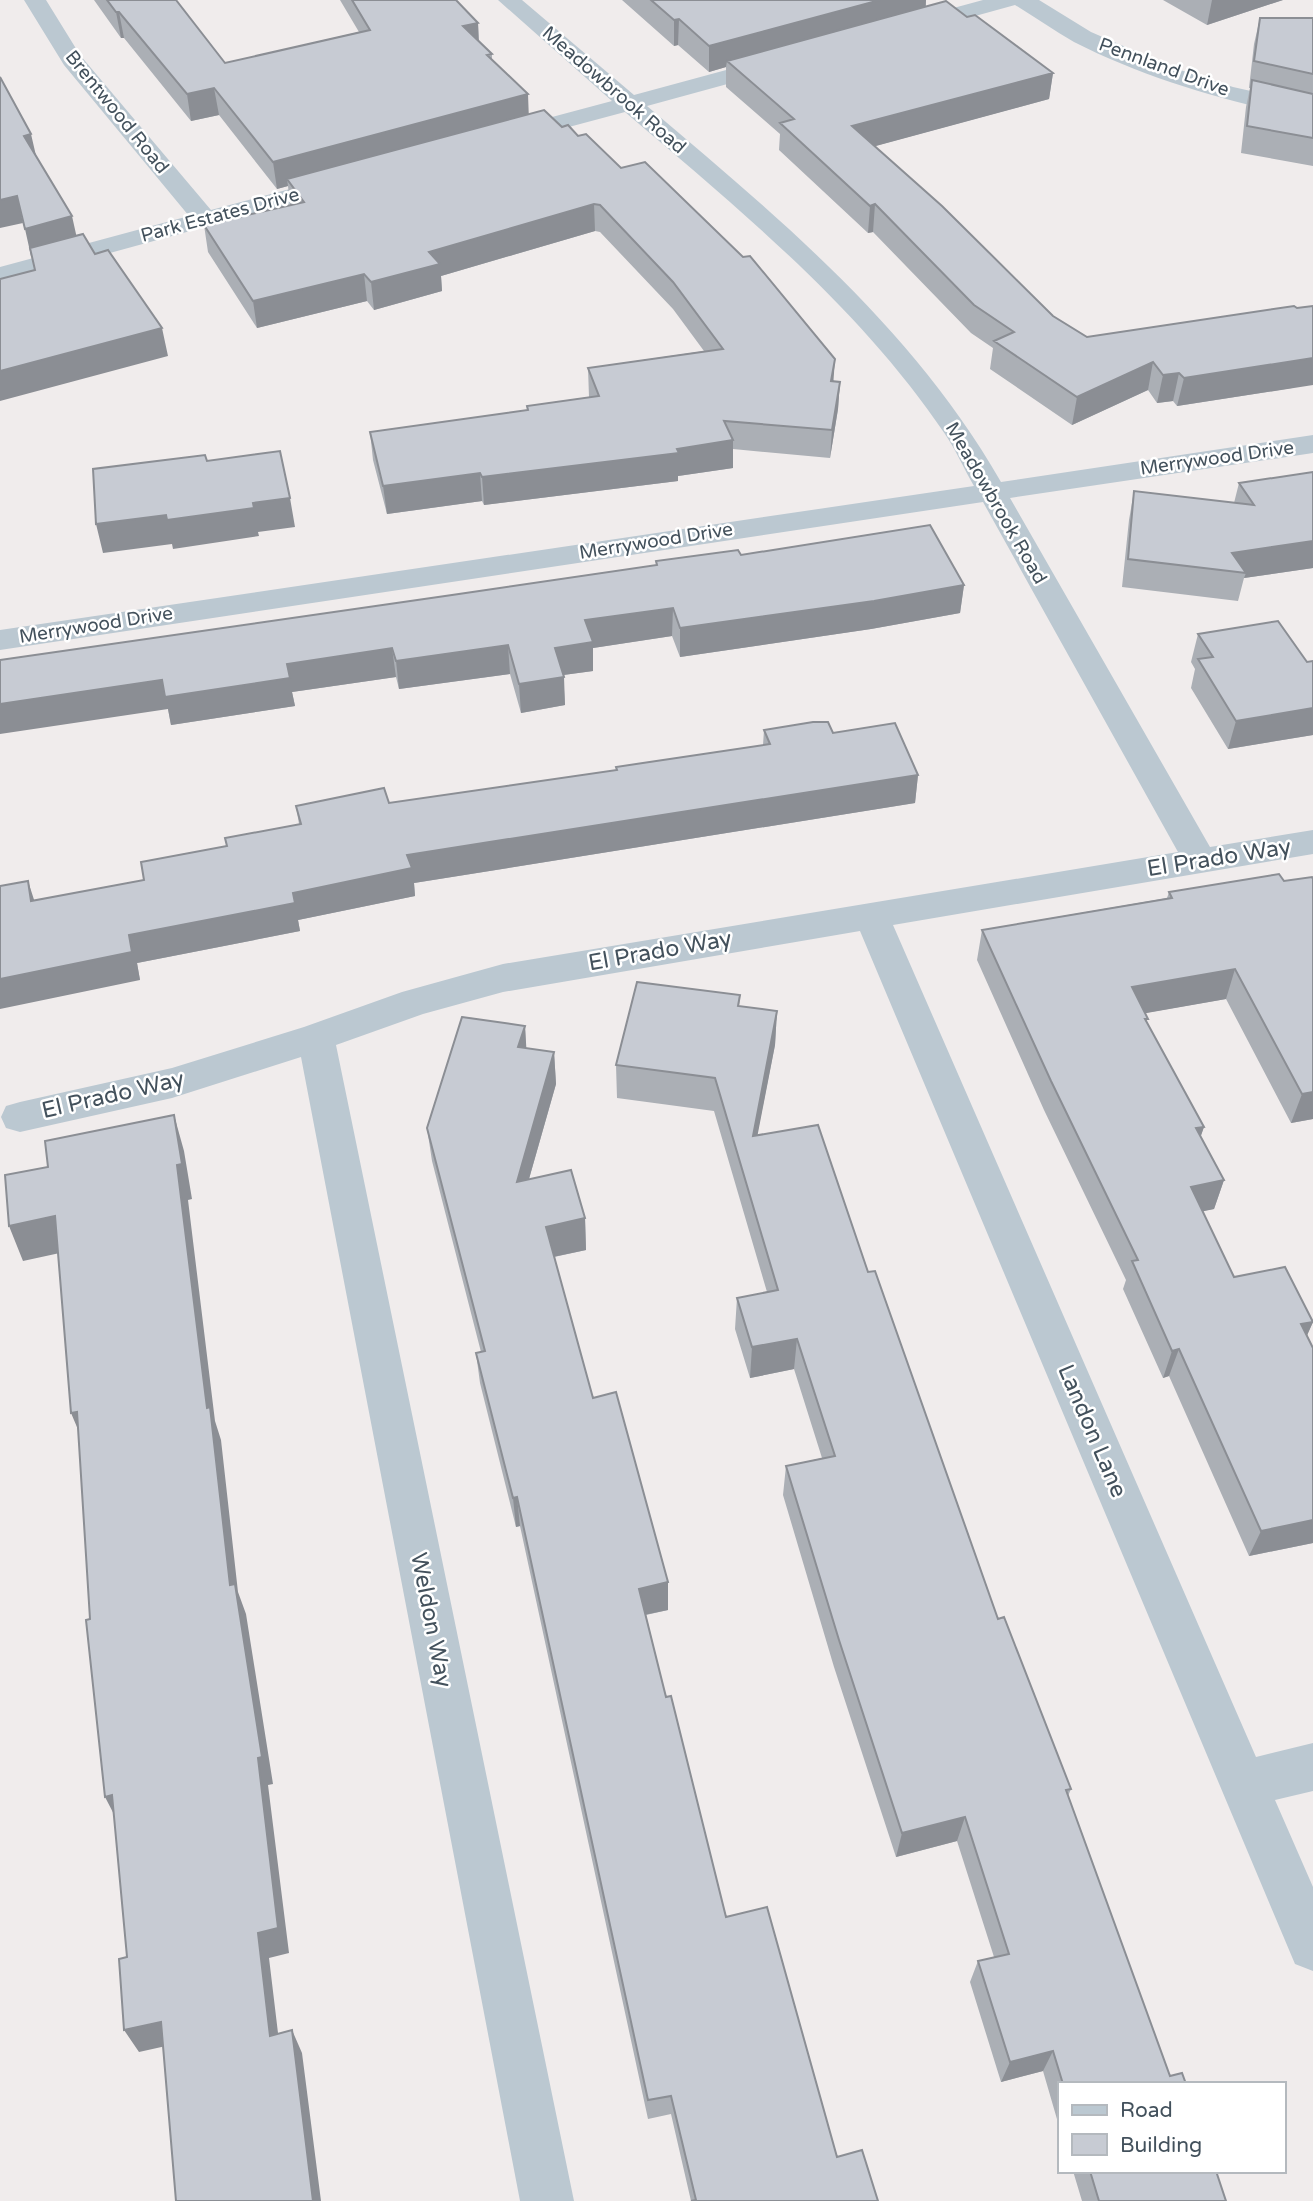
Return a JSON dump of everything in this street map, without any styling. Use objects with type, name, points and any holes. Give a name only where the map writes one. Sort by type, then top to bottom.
[{"type":"street","name":"Brentwood Road","points":[[35,0],[72,60],[205,219]]},
{"type":"street","name":"Meadowbrook Road","points":[[509,0],[812,262],[879,332],[958,432],[1200,861]]},
{"type":"street","points":[[891,32],[1008,0]]},
{"type":"street","name":"Pennland Drive","points":[[1023,0],[1082,36],[1140,63],[1232,93],[1313,112]]},
{"type":"street","points":[[484,143],[799,57]]},
{"type":"street","name":"Park Estates Drive","points":[[0,275],[364,176]]},
{"type":"street","name":"Merrywood Drive","points":[[0,640],[1313,444]]},
{"type":"street","name":"El Prado Way","points":[[20,1117],[172,1083],[316,1038],[415,1002],[503,978],[1313,842]]},
{"type":"street","name":"Landon Lane","points":[[872,915],[1313,1946]]},
{"type":"street","name":"Weldon Way","points":[[316,1038],[547,2201]]},
{"type":"street","points":[[1243,1784],[1313,1767]]},
{"type":"building","points":[[107,0],[176,0],[225,63],[370,30],[352,0],[456,0],[478,23],[463,26],[492,54],[487,55],[528,94],[273,162],[214,88],[187,94]]},
{"type":"building","points":[[651,0],[880,0],[709,46],[679,19],[674,20]]},
{"type":"building","points":[[946,1],[967,17],[975,15],[1053,73],[852,126],[942,206],[1053,316],[1087,337],[1294,306],[1313,306],[1313,358],[1184,378],[1179,373],[1163,375],[1153,362],[1077,397],[994,341],[1014,332],[974,305],[875,204],[870,206],[780,123],[794,119],[727,61]]},
{"type":"building","points":[[1260,18],[1313,18],[1313,74],[1254,61]]},
{"type":"building","points":[[0,77],[31,134],[24,136],[72,216],[25,229],[17,196],[0,200]]},
{"type":"building","points":[[1252,80],[1313,94],[1313,138],[1247,126]]},
{"type":"building","points":[[544,110],[562,127],[568,125],[578,136],[586,134],[621,168],[645,162],[743,257],[750,256],[835,359],[831,381],[840,382],[832,430],[724,421],[733,440],[677,449],[679,453],[482,477],[480,473],[383,486],[370,432],[528,410],[527,406],[599,396],[588,368],[723,349],[673,282],[600,205],[594,204],[429,252],[440,264],[371,282],[364,274],[253,301],[204,225],[304,202],[287,179]]},
{"type":"building","points":[[83,234],[95,254],[108,250],[162,328],[0,371],[0,279],[35,270],[30,248]]},
{"type":"building","points":[[280,451],[290,498],[253,503],[254,508],[167,520],[166,515],[96,524],[93,469],[205,455],[207,461]]},
{"type":"building","points":[[1313,472],[1313,541],[1232,553],[1246,573],[1128,559],[1134,491],[1254,505],[1239,483]]},
{"type":"building","points":[[930,525],[964,585],[874,601],[680,628],[673,608],[585,620],[593,642],[555,648],[564,677],[519,684],[508,645],[396,661],[392,648],[287,664],[290,678],[165,697],[162,680],[0,704],[0,660],[657,565],[656,561],[738,550],[741,555]]},
{"type":"building","points":[[1278,621],[1307,662],[1313,661],[1313,708],[1236,721],[1198,659],[1213,657],[1198,634]]},
{"type":"building","points":[[828,722],[833,733],[895,723],[918,775],[407,855],[412,868],[293,893],[295,903],[129,935],[132,952],[0,979],[0,886],[28,881],[31,901],[144,880],[141,862],[227,846],[225,838],[301,824],[296,806],[384,788],[389,803],[617,770],[616,767],[770,744],[764,730]]},
{"type":"building","points":[[1279,874],[1284,881],[1313,879],[1313,1092],[1302,1094],[1235,969],[1132,987],[1148,1019],[1145,1019],[1204,1127],[1196,1128],[1224,1180],[1191,1187],[1234,1277],[1285,1267],[1313,1322],[1301,1324],[1313,1348],[1313,1520],[1261,1531],[1179,1349],[1172,1351],[1132,1261],[1138,1260],[1051,1081],[982,930],[1172,898],[1169,892]]},
{"type":"building","points":[[637,982],[740,995],[738,1006],[777,1011],[753,1136],[818,1125],[868,1272],[875,1271],[998,1619],[1004,1617],[1071,1789],[1066,1790],[1170,2076],[1182,2073],[1185,2082],[1062,2082],[1053,2051],[1010,2062],[978,1961],[1009,1954],[965,1817],[902,1833],[786,1466],[835,1456],[797,1339],[752,1347],[737,1298],[778,1290],[715,1078],[616,1065]]},
{"type":"building","points":[[462,1017],[525,1026],[518,1047],[554,1052],[517,1182],[571,1170],[585,1218],[546,1227],[593,1398],[616,1392],[668,1582],[639,1589],[666,1697],[671,1696],[726,1917],[767,1907],[837,2157],[862,2150],[878,2201],[691,2201],[696,2200],[671,2096],[648,2100],[517,1497],[513,1498],[476,1353],[485,1351],[427,1128]]},
{"type":"building","points":[[174,1115],[182,1164],[177,1165],[207,1408],[210,1407],[230,1585],[235,1584],[262,1757],[258,1758],[278,1928],[258,1933],[270,2036],[292,2030],[313,2201],[176,2201],[161,2022],[124,2030],[119,1959],[127,1957],[112,1795],[105,1797],[86,1620],[90,1619],[77,1412],[71,1413],[55,1216],[9,1226],[5,1175],[48,1167],[45,1141]]},
{"type":"building","points":[[1091,2173],[1217,2173],[1226,2201],[1099,2201]]}]
